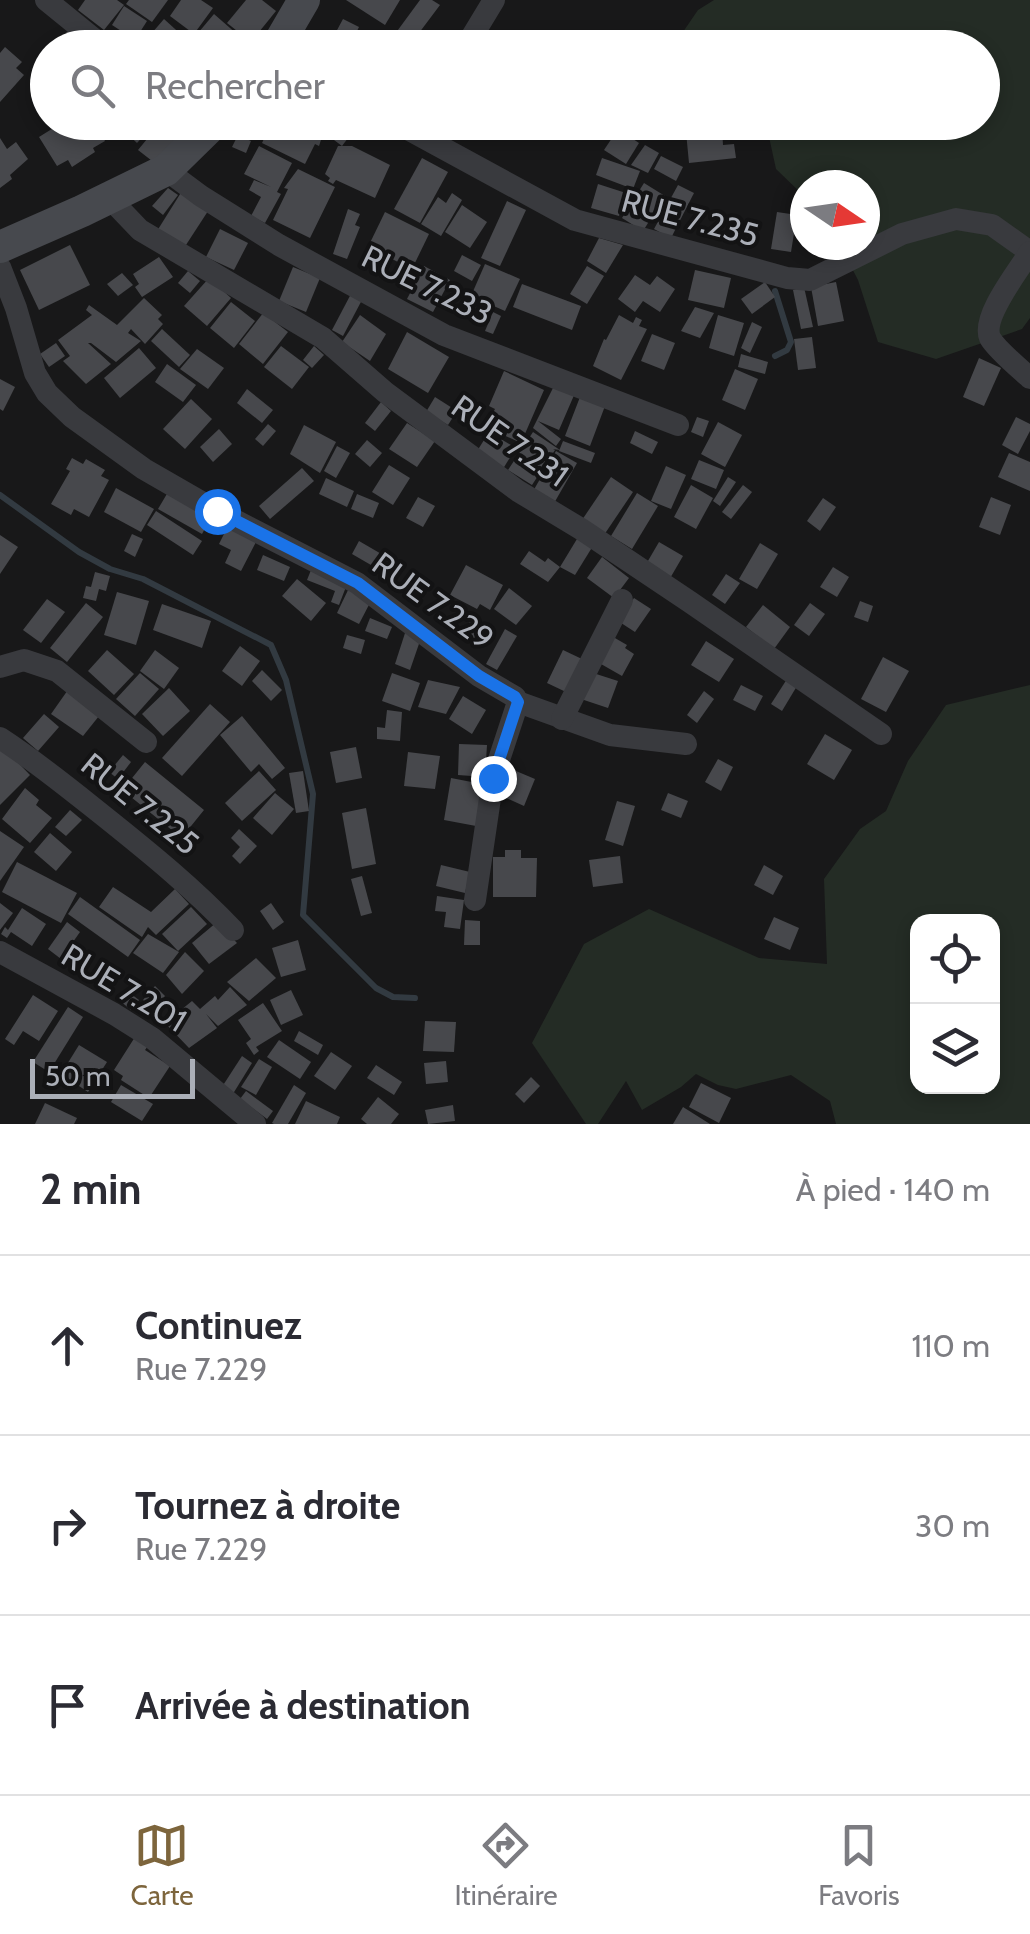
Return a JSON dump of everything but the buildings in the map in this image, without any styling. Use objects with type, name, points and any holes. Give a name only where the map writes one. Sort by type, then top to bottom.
[{"type":"street","points":[[46,0],[83,30]]},
{"type":"street","points":[[286,30],[304,0]]},
{"type":"street","points":[[476,30],[494,0]]},
{"type":"street","points":[[0,248],[166,170],[193,140]]},
{"type":"street","name":"RUE 7.235","points":[[435,140],[575,220],[787,278],[810,280],[902,234],[956,219],[992,226],[1030,252]]},
{"type":"street","name":"RUE 7.233","points":[[166,170],[279,245],[444,335],[678,425]]},
{"type":"street","name":"RUE 7.231","points":[[118,192],[118,208],[140,230],[323,338],[385,392],[518,490],[881,734]]},
{"type":"street","points":[[1030,252],[994,309],[988,327],[992,340],[1030,378]]},
{"type":"street","name":"RUE 7.229","points":[[0,266],[35,374],[47,393],[72,417],[144,470],[358,583],[518,702],[610,735],[686,744]]},
{"type":"street","points":[[562,719],[622,600]]},
{"type":"street","points":[[0,667],[24,660],[57,671],[146,742]]},
{"type":"street","points":[[475,900],[493,778],[518,702]]},
{"type":"street","name":"RUE 7.225","points":[[0,738],[36,762],[195,890],[233,930]]},
{"type":"street","name":"RUE 7.201","points":[[0,952],[152,1038],[255,1124]]},
{"type":"shaded area","points":[[714,0],[1030,0],[1030,318],[1022,329],[936,359],[878,342],[848,260],[880,260],[880,170],[790,170],[790,183],[776,169],[770,140],[1000,140],[1000,30],[684,30],[698,10]]},
{"type":"shaded area","points":[[1030,685],[1030,1124],[836,1124],[830,1101],[791,1075],[736,1089],[696,1074],[642,1110],[626,1081],[598,1124],[586,1124],[532,1043],[584,944],[649,909],[759,958],[827,964],[824,879],[860,829],[886,811],[908,761],[946,705]]},
{"type":"waterway","points":[[775,291],[791,342],[787,350],[775,356]]},
{"type":"waterway","points":[[0,495],[79,552],[110,569],[143,579],[271,645],[286,680],[313,794],[303,915],[376,988],[393,997],[415,998]]},
{"type":"route","points":[[217,511],[358,583],[479,676],[515,697],[518,702],[493,778]]}]
